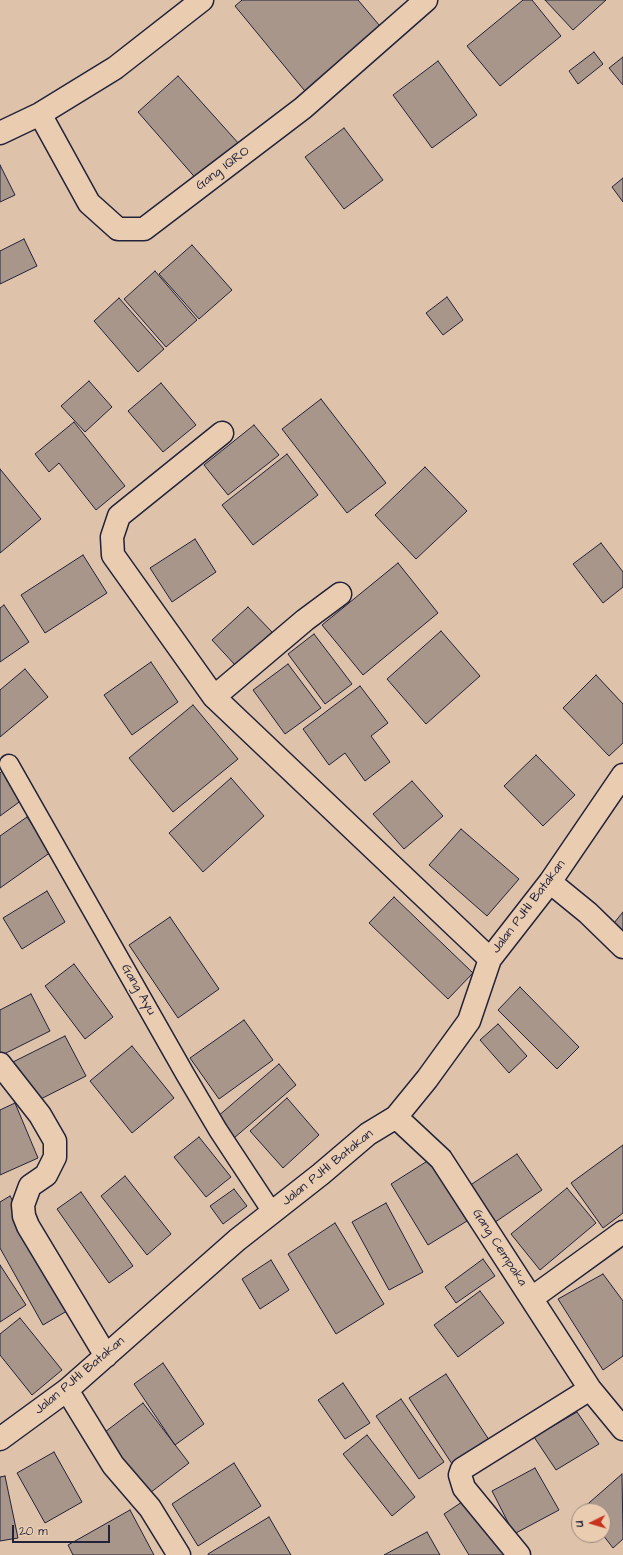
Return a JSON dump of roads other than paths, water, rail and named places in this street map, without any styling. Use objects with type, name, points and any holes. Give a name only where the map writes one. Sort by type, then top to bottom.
[{"type":"street","points":[[0,133],[40,114],[115,68],[202,0]]},
{"type":"street","name":"Gang IQRO","points":[[40,114],[89,203],[118,229],[144,228],[303,108],[426,0]]},
{"type":"street","points":[[222,433],[119,516],[112,537],[113,555],[214,697],[490,959]]},
{"type":"street","points":[[214,697],[305,620],[340,594]]},
{"type":"street","name":"Jalan PJHI Batakan","points":[[0,1439],[67,1390],[237,1240],[368,1134],[396,1117],[427,1079],[469,1021],[490,959],[550,882],[623,775]]},
{"type":"street","points":[[550,882],[588,913],[623,947]]},
{"type":"street","points":[[0,1064],[40,1115],[55,1141],[55,1157],[46,1174],[30,1186],[23,1205],[24,1216],[28,1226],[106,1356]]},
{"type":"street","name":"Gang Cempaka","points":[[396,1117],[441,1159],[590,1388],[623,1429]]},
{"type":"street","points":[[532,1298],[623,1232]]},
{"type":"street","points":[[519,1555],[464,1488],[460,1476],[462,1469],[590,1388]]},
{"type":"street","points":[[67,1390],[113,1465],[150,1508],[179,1555]]},
{"type":"lane","name":"Gang Ayu","points":[[9,764],[185,1074],[218,1130],[272,1212]]}]
